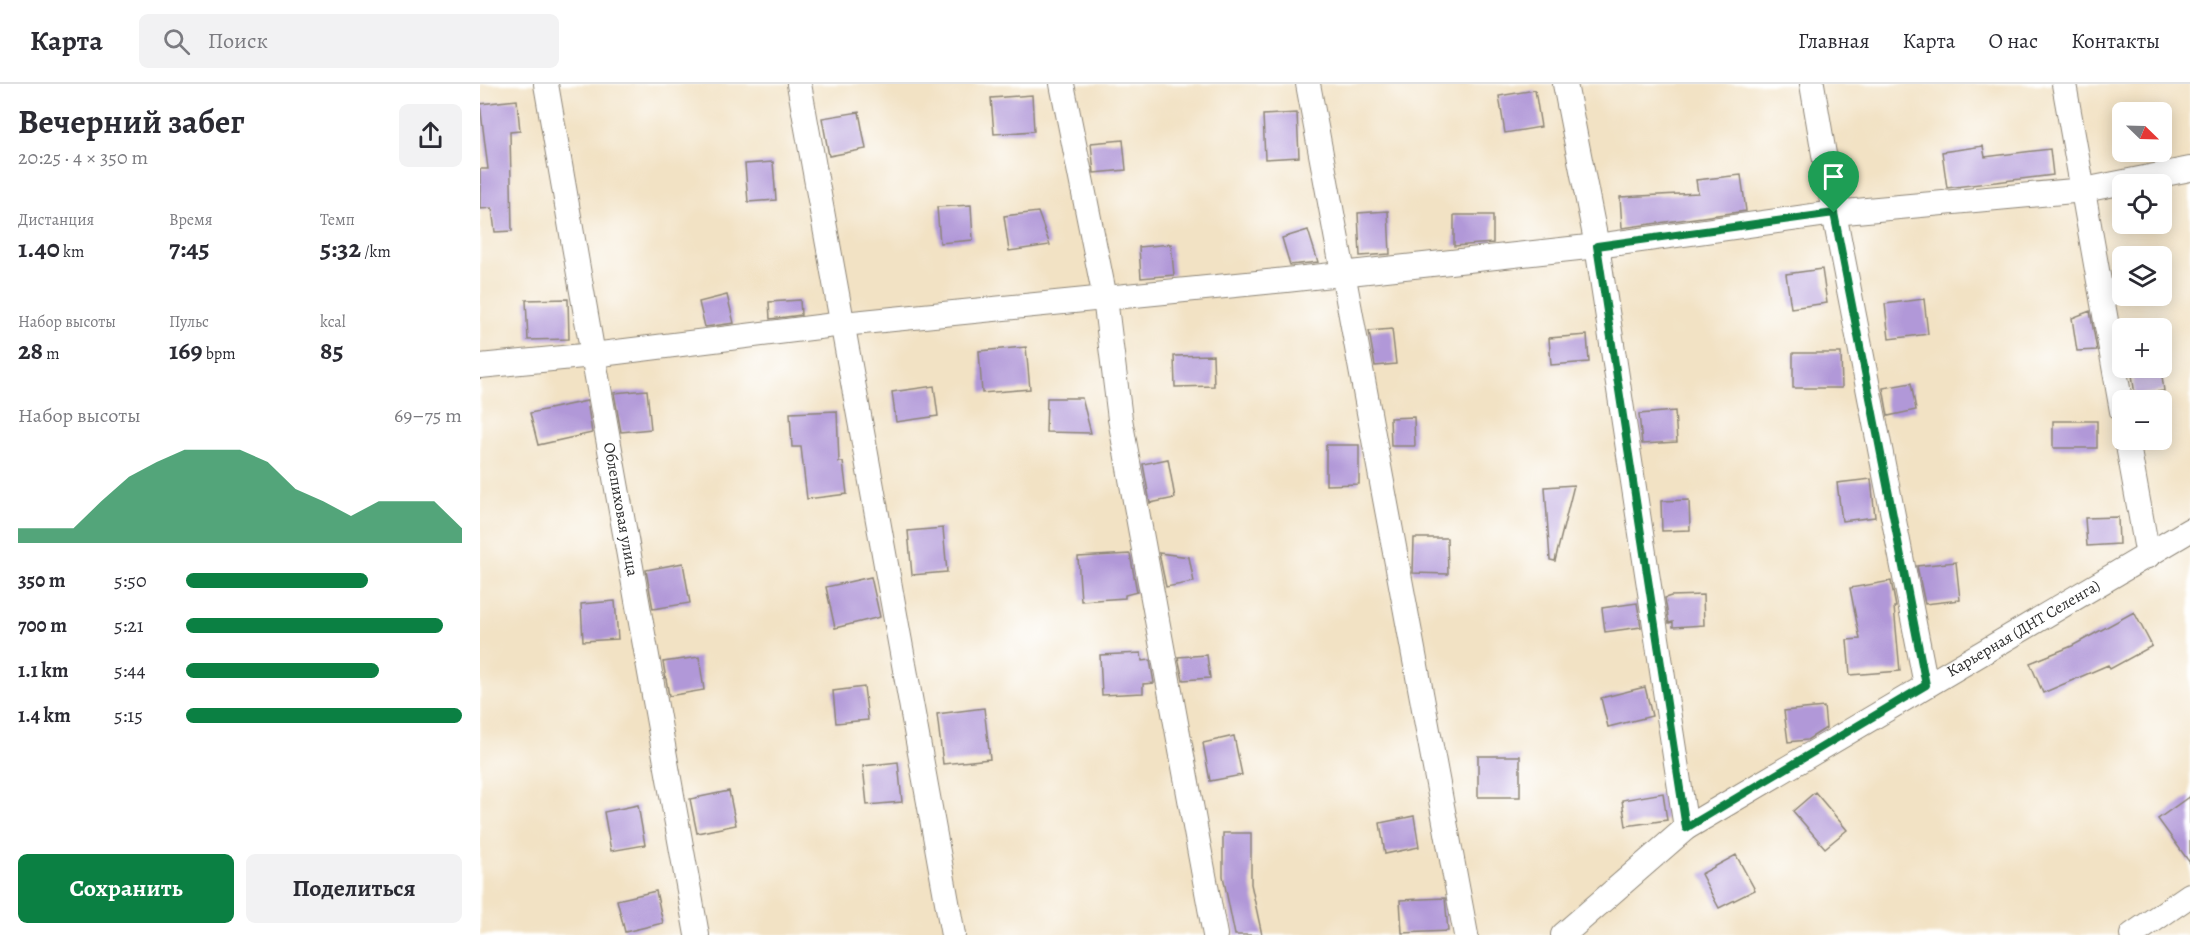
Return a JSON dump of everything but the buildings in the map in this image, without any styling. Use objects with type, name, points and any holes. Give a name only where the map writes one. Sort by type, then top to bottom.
[{"type":"street","name":"Облепиховая улица","points":[[546,84],[697,935]]},
{"type":"street","points":[[799,84],[953,935]]},
{"type":"street","points":[[1062,84],[1105,298],[1120,419],[1215,935]]},
{"type":"street","points":[[1308,84],[1466,935]]},
{"type":"street","points":[[1566,84],[1597,246],[1686,828]]},
{"type":"street","points":[[1812,84],[1834,213],[1926,685]]},
{"type":"street","points":[[2064,84],[2118,390]]},
{"type":"street","points":[[480,366],[593,355],[843,324],[1597,246],[1834,213],[2084,190],[2190,169]]},
{"type":"street","points":[[2129,450],[2148,556]]},
{"type":"street","name":"Карьерная (ДНТ Селенга)","points":[[1563,935],[1686,828],[2190,530]]},
{"type":"street","points":[[2132,935],[2190,895]]},
{"type":"route","points":[[1834,213],[1926,685],[1686,828],[1597,246],[1834,213]]}]
